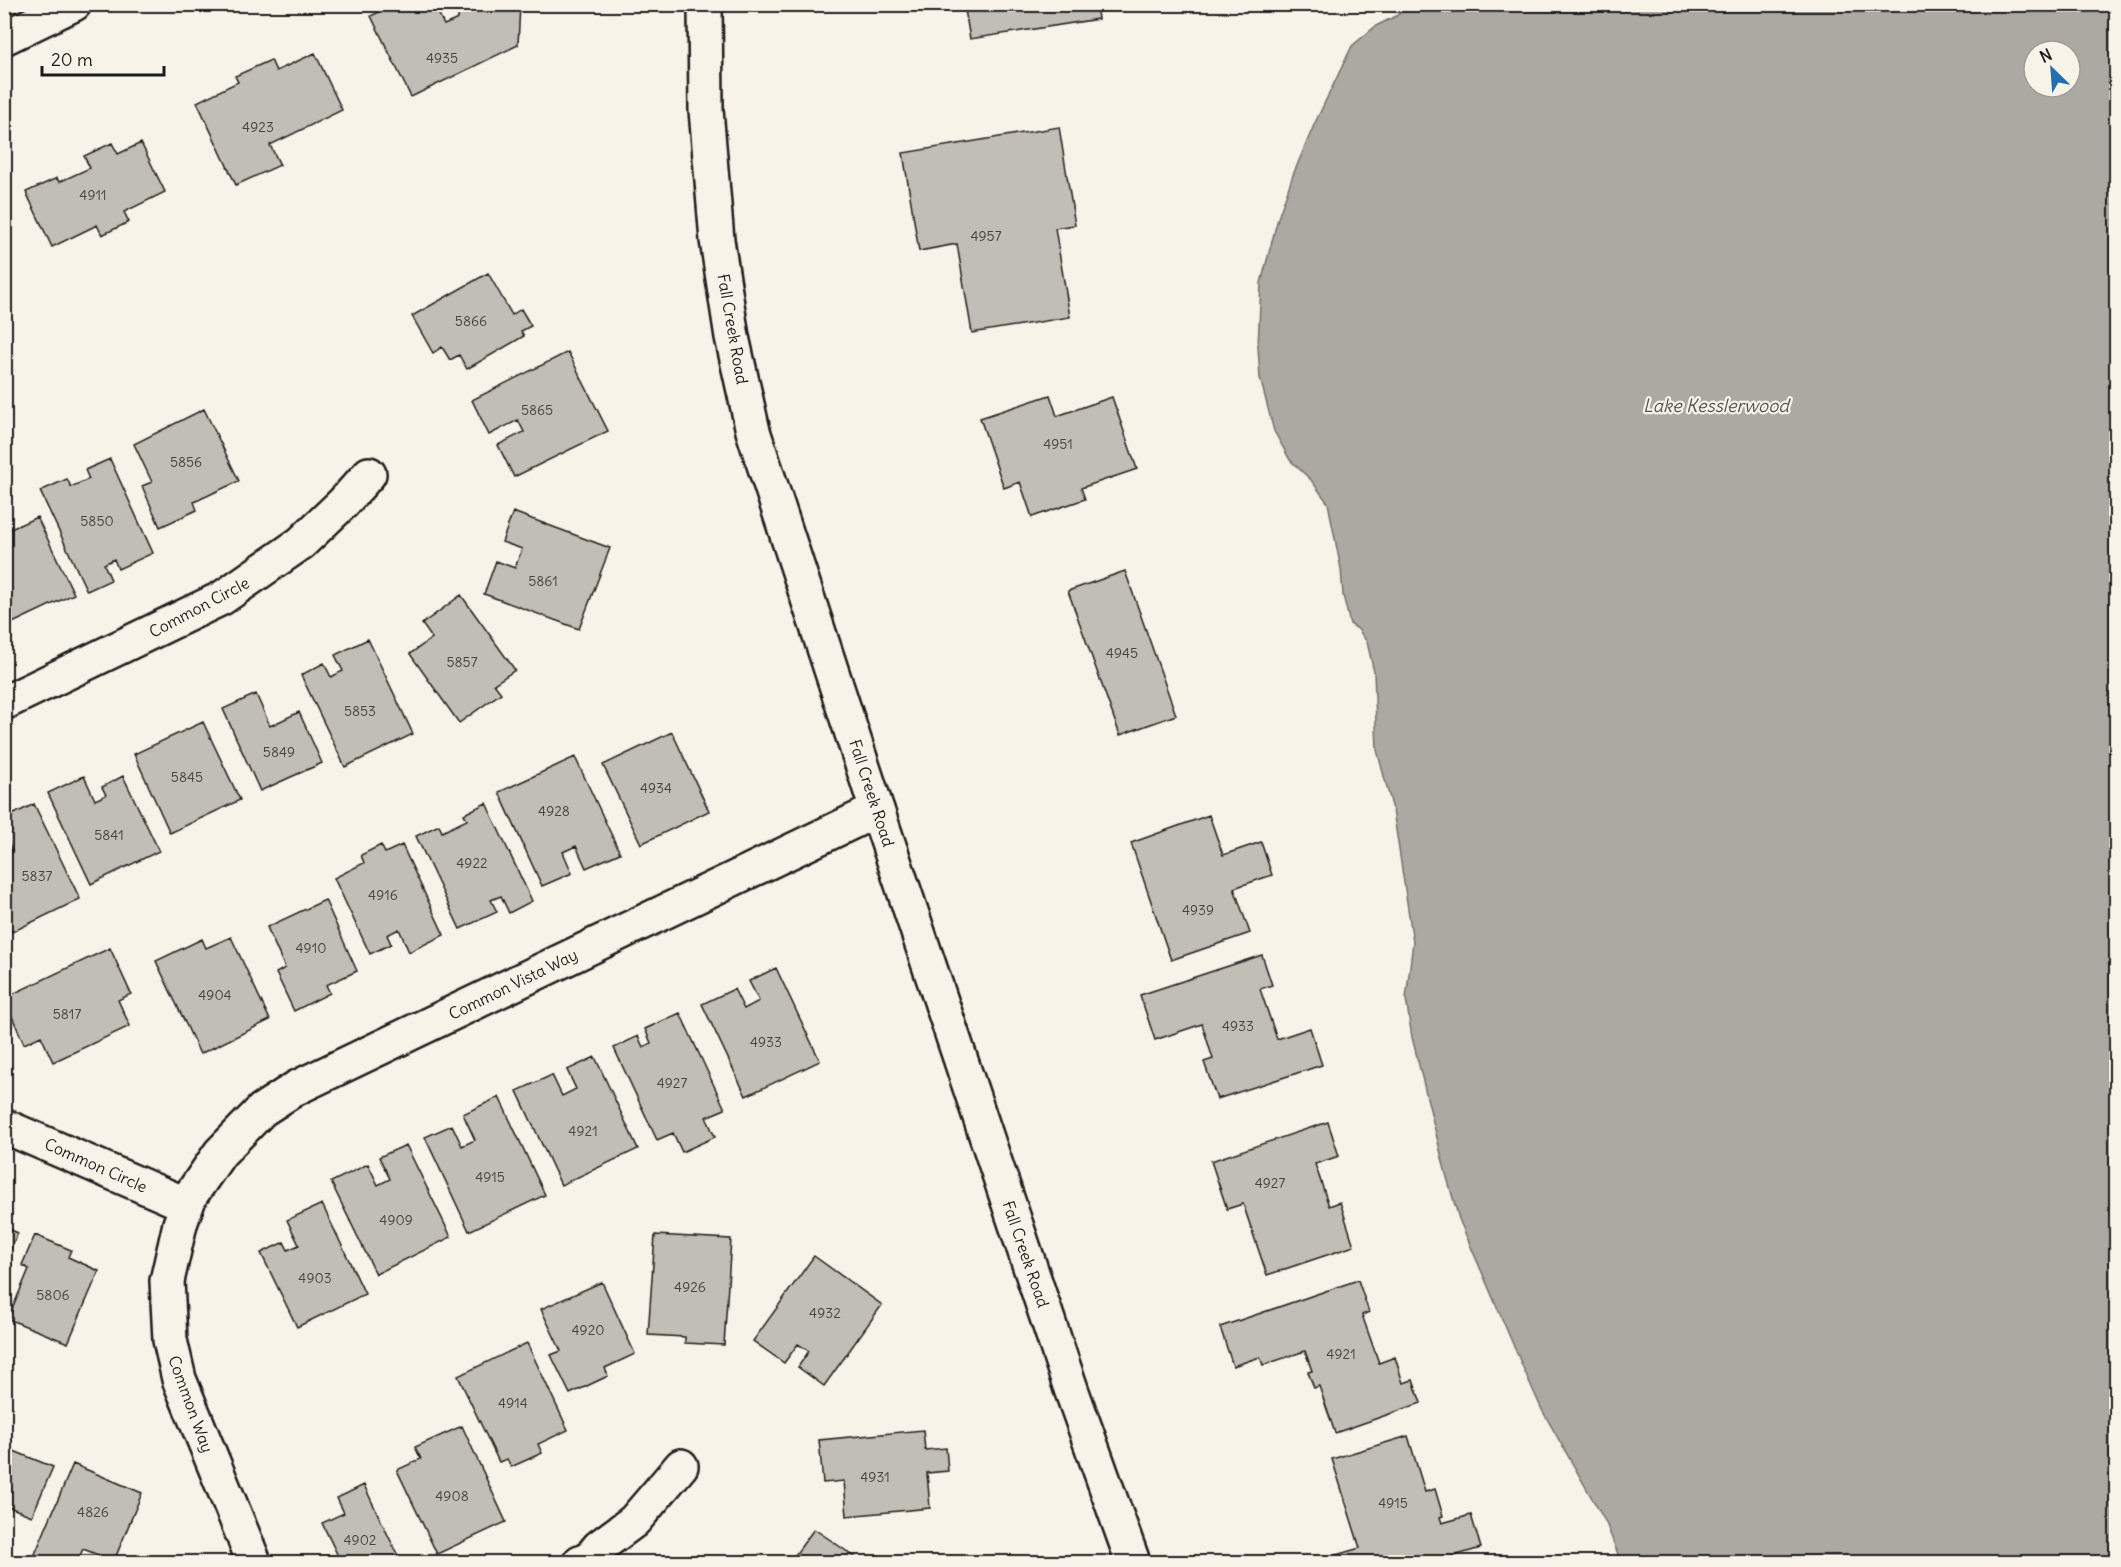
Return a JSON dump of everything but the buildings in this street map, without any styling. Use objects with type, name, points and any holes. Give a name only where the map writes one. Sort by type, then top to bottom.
[{"type":"street","points":[[4,38],[74,4]]},
{"type":"street","name":"Fall Creek Road","points":[[705,4],[706,104],[717,240],[732,337],[753,432],[1071,1389],[1132,1563]]},
{"type":"street","name":"Common Circle","points":[[4,703],[222,598],[300,543],[344,503],[369,474]]},
{"type":"street","name":"Common Vista Way","points":[[187,1205],[220,1153],[262,1110],[296,1088],[877,810]]},
{"type":"street","name":"Common Circle","points":[[4,1126],[187,1205]]},
{"type":"street","name":"Common Way","points":[[187,1205],[175,1243],[167,1281],[171,1349],[185,1396],[254,1563]]},
{"type":"street","points":[[580,1563],[589,1559],[599,1547],[634,1521],[681,1466]]},
{"type":"water","name":"Lake Kesslerwood","points":[[1409,5],[2116,5],[2116,1562],[1621,1562],[1606,1523],[1542,1410],[1459,1219],[1412,1037],[1406,999],[1413,942],[1393,810],[1377,750],[1374,672],[1367,642],[1358,629],[1350,624],[1328,503],[1311,480],[1290,460],[1274,431],[1260,378],[1258,346],[1261,283],[1278,218],[1314,125],[1352,46],[1376,26],[1396,16]]}]
